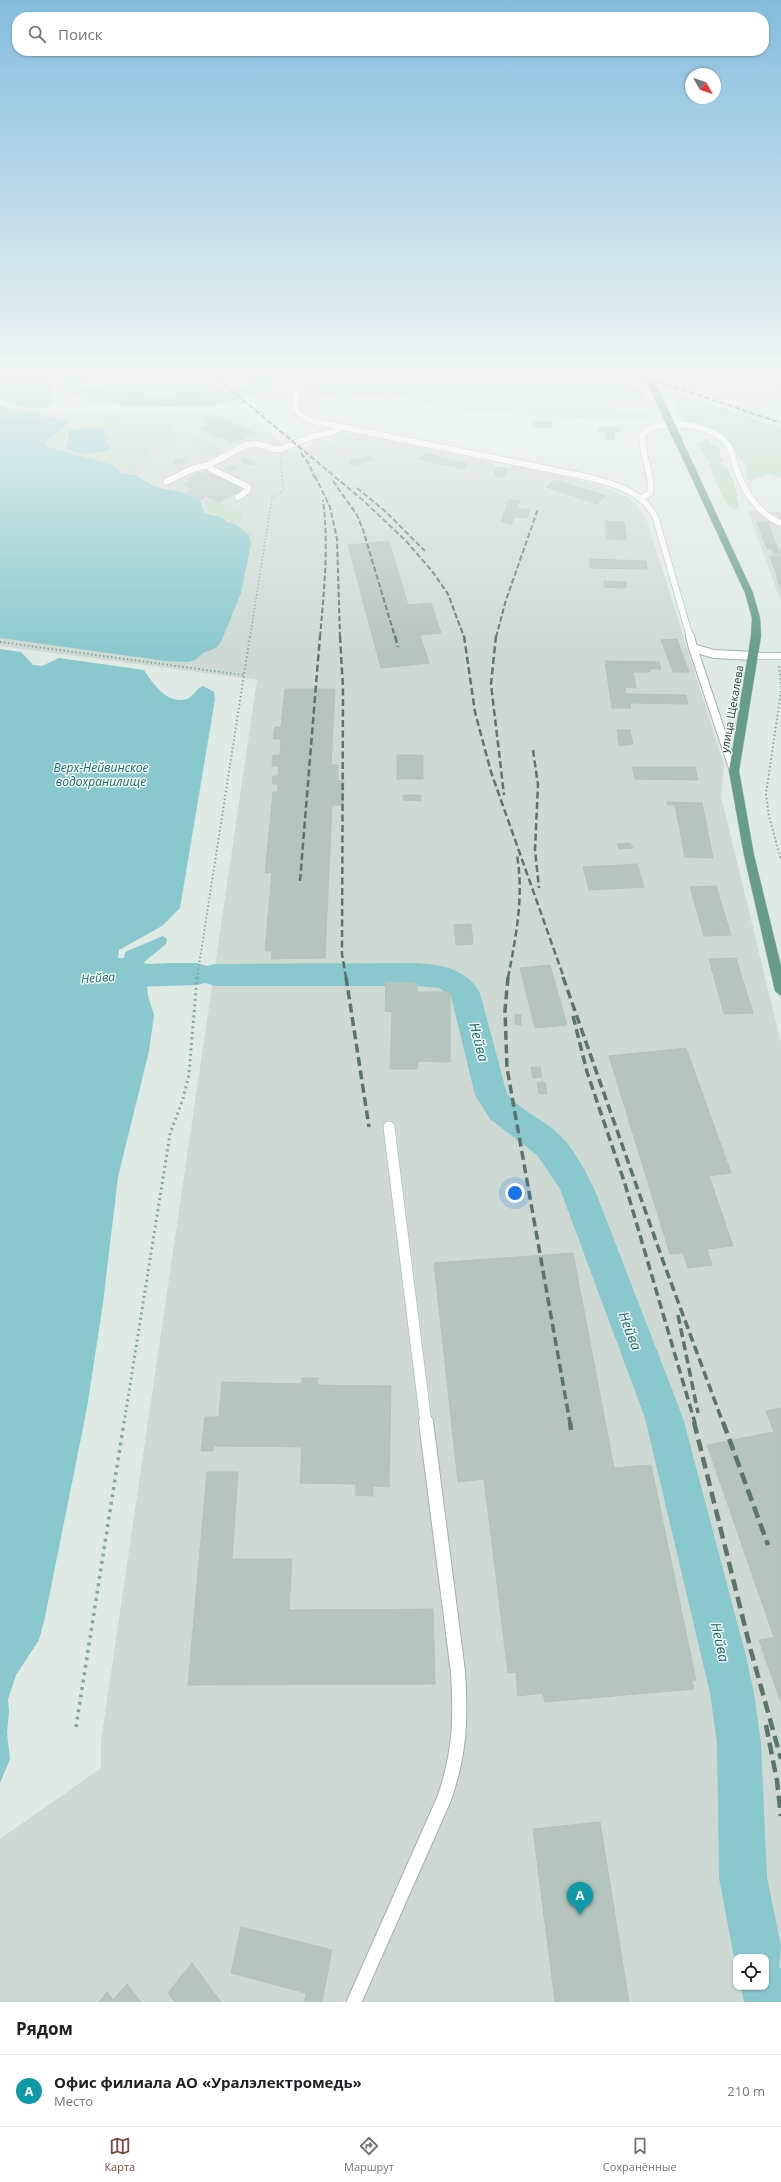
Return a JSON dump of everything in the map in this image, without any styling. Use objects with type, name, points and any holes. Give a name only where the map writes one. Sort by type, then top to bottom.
[{"type":"main road","name":"улица Щекалева","points":[[691,467],[749,593],[756,618],[754,656],[734,772],[749,855],[779,973],[781,991]]},
{"type":"street","points":[[754,656],[781,656]]},
{"type":"lane","points":[[166,482],[198,467]]},
{"type":"lane","points":[[209,467],[248,487],[247,491],[238,497]]},
{"type":"lane","points":[[541,467],[588,477],[615,485],[642,498],[651,508],[655,516],[694,648],[734,772]]},
{"type":"lane","points":[[642,498],[650,493],[651,489],[647,467]]},
{"type":"lane","points":[[736,467],[750,494],[765,515],[781,523]]},
{"type":"lane","points":[[694,648],[714,654],[754,656]]},
{"type":"lane","points":[[354,2002],[444,1799],[452,1773],[461,1713],[458,1672],[390,1126]]},
{"type":"path","points":[[76,1727],[170,1134],[183,1099],[189,1074],[197,974],[272,498],[283,491],[282,467]]},
{"type":"path","points":[[0,642],[243,675]]},
{"type":"path","points":[[781,692],[766,794],[769,816],[781,860]]},
{"type":"shaded area","points":[[0,467],[524,467],[600,485],[625,496],[634,502],[646,518],[724,765],[721,796],[781,1043],[781,2002],[0,2002],[0,1839],[101,1768],[101,1741],[257,680],[0,646]]},
{"type":"shaded area","points":[[748,511],[781,512],[781,602]]},
{"type":"green space","points":[[122,467],[137,467],[138,471],[127,470]]},
{"type":"green space","points":[[711,467],[726,467],[728,469],[734,482],[739,507],[736,509],[730,507],[722,495]]},
{"type":"green space","points":[[746,467],[781,467],[781,478],[770,474],[752,481],[747,479]]},
{"type":"green space","points":[[205,499],[216,503],[223,501],[222,506],[242,514],[242,519],[231,522],[223,516],[211,512],[206,505]]},
{"type":"water","points":[[0,467],[116,467],[121,474],[136,475],[155,487],[186,493],[200,500],[204,512],[220,516],[225,519],[226,522],[234,523],[249,535],[251,544],[241,593],[221,642],[216,648],[203,653],[195,660],[188,662],[166,661],[0,638]]},
{"type":"water","name":"Верх-Нейвинское водохранилище","points":[[0,649],[21,652],[33,665],[42,666],[59,658],[144,670],[152,682],[168,697],[182,700],[189,698],[203,686],[214,692],[215,699],[180,908],[162,926],[119,950],[118,958],[124,958],[125,952],[163,936],[167,939],[166,944],[143,963],[172,967],[168,984],[147,985],[148,996],[154,1015],[149,1051],[118,1177],[103,1303],[87,1408],[45,1617],[39,1640],[16,1675],[8,1699],[9,1712],[7,1733],[10,1759],[0,1783]]},
{"type":"building","points":[[235,467],[237,469],[228,471],[225,468]]},
{"type":"building","points":[[496,467],[507,468],[505,477],[494,476]]},
{"type":"building","points":[[210,470],[244,486],[238,489],[241,491],[218,502],[206,496],[200,500],[186,493],[193,489],[183,485],[190,481],[187,479],[200,472],[203,474]]},
{"type":"building","points":[[555,480],[606,496],[597,504],[546,487]]},
{"type":"building","points":[[509,499],[520,501],[517,508],[530,510],[527,518],[514,517],[512,524],[501,522]]},
{"type":"building","points":[[605,521],[624,522],[627,540],[607,539]]},
{"type":"building","points":[[757,522],[768,522],[778,549],[767,549]]},
{"type":"building","points":[[389,541],[408,605],[431,603],[441,633],[420,635],[429,663],[381,668],[348,545]]},
{"type":"building","points":[[772,550],[781,550],[781,554],[774,554]]},
{"type":"building","points":[[770,556],[781,556],[781,589]]},
{"type":"building","points":[[590,559],[646,561],[647,569],[590,568]]},
{"type":"building","points":[[604,581],[626,582],[626,588],[604,587]]},
{"type":"building","points":[[677,639],[689,672],[673,672],[661,640]]},
{"type":"building","points":[[605,661],[659,662],[661,669],[649,669],[650,672],[633,672],[636,688],[625,687],[626,694],[686,695],[688,704],[630,703],[631,708],[612,708]]},
{"type":"building","points":[[285,689],[335,689],[331,765],[338,765],[338,781],[344,781],[343,805],[332,805],[325,958],[271,959],[272,951],[265,951],[272,872],[265,873],[273,792],[278,792],[278,784],[272,784],[273,776],[278,776],[279,766],[272,766],[273,755],[280,755],[281,739],[273,739],[275,727],[281,727]]},
{"type":"building","points":[[617,730],[630,730],[633,744],[619,746]]},
{"type":"building","points":[[397,755],[423,755],[423,779],[397,779]]},
{"type":"building","points":[[632,767],[695,767],[698,780],[635,779]]},
{"type":"building","points":[[403,795],[421,795],[421,801],[403,800]]},
{"type":"building","points":[[667,802],[702,803],[713,858],[685,857],[675,805],[668,805]]},
{"type":"building","points":[[630,843],[633,848],[619,849],[617,844]]},
{"type":"building","points":[[637,864],[644,887],[589,890],[583,867]]},
{"type":"building","points":[[716,886],[731,935],[704,936],[690,887]]},
{"type":"building","points":[[471,924],[473,944],[456,945],[454,925]]},
{"type":"building","points":[[736,958],[753,1013],[724,1014],[709,959]]},
{"type":"building","points":[[550,965],[567,1025],[535,1028],[520,968]]},
{"type":"building","points":[[386,982],[417,983],[417,992],[450,992],[450,1062],[418,1061],[417,1069],[390,1069],[392,1012],[385,1011]]},
{"type":"building","points":[[515,1014],[521,1015],[521,1025],[515,1024]]},
{"type":"building","points":[[686,1048],[731,1173],[709,1176],[733,1246],[707,1249],[712,1265],[688,1268],[683,1253],[670,1254],[609,1056]]},
{"type":"building","points":[[531,1067],[540,1067],[542,1077],[533,1078]]},
{"type":"building","points":[[545,1082],[547,1094],[539,1094],[537,1083]]},
{"type":"building","points":[[573,1253],[614,1468],[651,1465],[696,1680],[692,1681],[694,1689],[545,1702],[543,1693],[518,1696],[516,1672],[508,1673],[484,1479],[458,1482],[434,1263]]},
{"type":"building","points":[[302,1378],[318,1378],[318,1385],[391,1386],[389,1487],[373,1486],[373,1496],[356,1495],[356,1484],[300,1483],[302,1447],[214,1446],[213,1451],[201,1451],[205,1417],[219,1417],[222,1382],[302,1384]]},
{"type":"building","points":[[781,1408],[781,1703],[759,1640],[774,1637],[707,1445],[774,1432],[766,1411]]},
{"type":"building","points":[[207,1472],[238,1472],[232,1559],[292,1559],[289,1610],[433,1609],[435,1684],[188,1685]]},
{"type":"building","points":[[600,1822],[629,2002],[555,2002],[533,1829]]},
{"type":"building","points":[[241,1927],[332,1950],[322,2002],[304,2002],[306,1993],[231,1973]]},
{"type":"building","points":[[192,1963],[221,2002],[175,2002],[168,1993]]},
{"type":"building","points":[[127,1984],[141,2002],[99,2002],[107,1992],[113,2000]]},
{"type":"waterway","name":"Нейва","points":[[130,976],[197,974]]},
{"type":"waterway","name":"Нейва","points":[[215,975],[401,974],[436,976],[453,982],[460,986],[465,993],[491,1095],[501,1110],[549,1146],[564,1165],[572,1179],[579,1193],[664,1418],[724,1656],[732,1693],[739,1743],[743,1878],[758,1954]]},
{"type":"waterway","name":"Нейва","points":[[767,1990],[769,2002]]},
{"type":"railway","points":[[310,467],[316,481]]},
{"type":"railway","points":[[324,467],[365,502],[406,541],[432,571],[448,594],[464,637]]},
{"type":"railway","points":[[315,476],[330,507],[337,539],[340,637]]},
{"type":"railway","points":[[333,481],[357,515],[363,530],[395,637]]},
{"type":"railway","points":[[357,488],[385,511],[425,551]]},
{"type":"railway","points":[[320,637],[326,551],[323,500]]},
{"type":"railway","points":[[496,637],[506,600],[538,509]]},
{"type":"railway","points":[[300,881],[320,636]]},
{"type":"railway","points":[[340,636],[343,688],[342,954],[346,978]]},
{"type":"railway","points":[[395,636],[398,647]]},
{"type":"railway","points":[[464,636],[475,712],[491,772],[564,978]]},
{"type":"railway","points":[[496,636],[491,684],[504,795]]},
{"type":"railway","points":[[533,750],[538,785],[535,850],[539,888]]},
{"type":"railway","points":[[508,978],[518,916],[520,886],[517,855]]},
{"type":"railway","points":[[346,977],[369,1127]]},
{"type":"railway","points":[[508,977],[505,1010],[507,1068],[570,1423]]},
{"type":"railway","points":[[563,977],[663,1261],[723,1423]]},
{"type":"railway","points":[[573,1016],[587,1072],[625,1184],[695,1423]]},
{"type":"railway","points":[[678,1315],[698,1413]]},
{"type":"railway","points":[[570,1422],[571,1430]]},
{"type":"railway","points":[[694,1422],[751,1651],[781,1759]]},
{"type":"railway","points":[[723,1422],[768,1545]]},
{"type":"railway","points":[[766,1725],[777,1781],[781,1816]]},
{"type":"place","name":"Офис филиала АО «Уралэлектромедь»","points":[[580,1915]]}]
